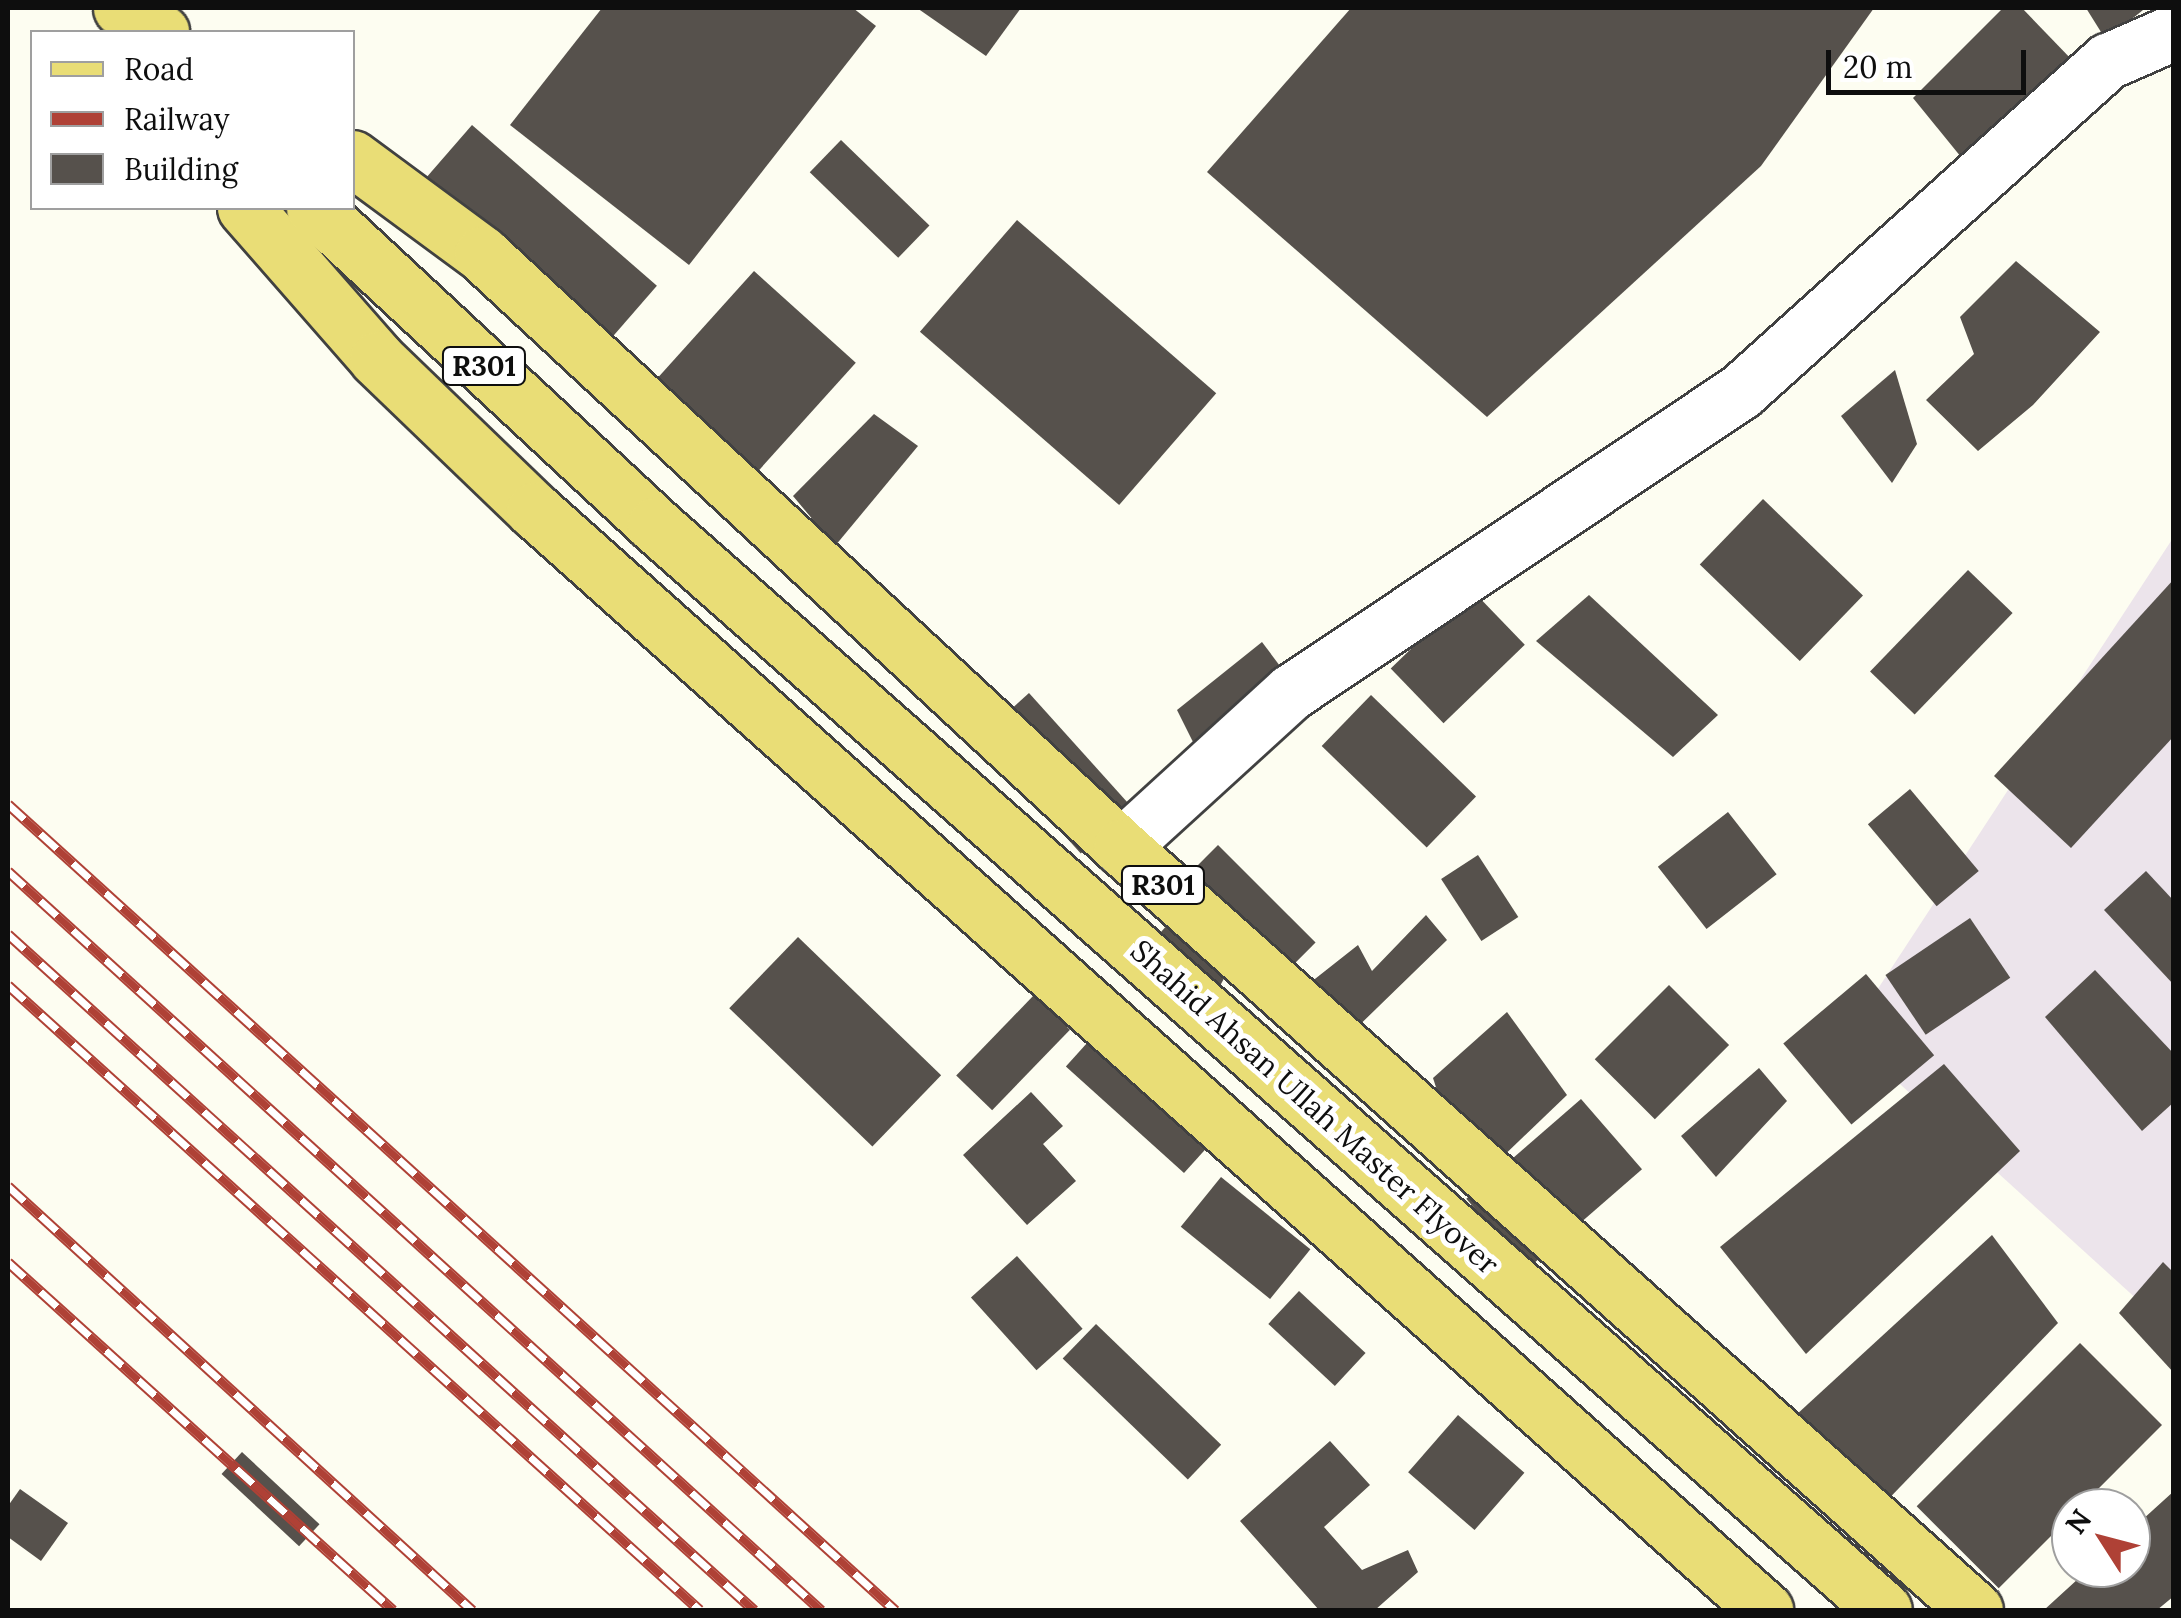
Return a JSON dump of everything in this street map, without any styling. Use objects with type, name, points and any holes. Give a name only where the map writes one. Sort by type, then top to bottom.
[{"type":"main road","points":[[88,8],[105,30]]},
{"type":"main road","points":[[100,8],[124,30]]},
{"type":"main road","points":[[121,8],[158,30]]},
{"type":"main road","name":"R301","points":[[355,160],[482,254],[1121,847],[1976,1610]]},
{"type":"main road","name":"R301","points":[[247,210],[377,359],[534,510],[1766,1610]]},
{"type":"main road","name":"Shahid Ahsan Ullah Master Flyover","points":[[316,210],[655,525],[1884,1610]]},
{"type":"street","points":[[1121,847],[1291,692],[1741,391],[2108,61],[2174,32]]},
{"type":"shaded area","points":[[2173,538],[2173,1332],[1847,1036]]},
{"type":"building","points":[[602,8],[853,8],[876,26],[689,265],[510,125]]},
{"type":"building","points":[[917,8],[1021,8],[986,56]]},
{"type":"building","points":[[1351,8],[1874,8],[1761,166],[1487,417],[1207,172]]},
{"type":"building","points":[[2003,8],[2022,8],[2074,62],[1961,157],[1913,98]]},
{"type":"building","points":[[2086,8],[2141,8],[2143,10],[2106,40]]},
{"type":"building","points":[[472,125],[657,286],[590,363],[405,202]]},
{"type":"building","points":[[841,140],[929,225],[898,258],[810,172]]},
{"type":"building","points":[[1017,220],[1216,393],[1119,505],[920,332]]},
{"type":"building","points":[[2016,261],[2100,332],[2033,405],[1978,451],[1926,400],[1974,354],[1960,317]]},
{"type":"building","points":[[754,271],[856,363],[740,491],[638,400]]},
{"type":"building","points":[[1895,370],[1917,444],[1892,483],[1841,416]]},
{"type":"building","points":[[874,414],[918,446],[835,546],[793,496]]},
{"type":"building","points":[[1763,499],[1863,596],[1800,661],[1700,564]]},
{"type":"building","points":[[1968,570],[2013,613],[1915,714],[1870,671]]},
{"type":"building","points":[[2174,579],[2174,736],[2071,848],[1994,776]]},
{"type":"building","points":[[1472,590],[1525,645],[1444,723],[1391,668]]},
{"type":"building","points":[[1589,595],[1718,715],[1673,757],[1536,641]]},
{"type":"building","points":[[1262,642],[1292,682],[1197,750],[1177,710]]},
{"type":"building","points":[[1029,693],[1132,807],[1081,854],[978,739]]},
{"type":"building","points":[[1371,695],[1476,796],[1427,847],[1322,746]]},
{"type":"building","points":[[1910,789],[1979,871],[1937,906],[1868,824]]},
{"type":"building","points":[[1728,812],[1777,874],[1707,929],[1658,867]]},
{"type":"building","points":[[1218,845],[1316,943],[1268,990],[1171,892]]},
{"type":"building","points":[[1478,855],[1518,917],[1481,941],[1441,879]]},
{"type":"building","points":[[2146,871],[2174,901],[2174,985],[2104,910]]},
{"type":"building","points":[[1176,915],[1230,967],[1220,986],[1161,932]]},
{"type":"building","points":[[1426,915],[1447,940],[1342,1042],[1287,1001],[1358,945],[1372,971]]},
{"type":"building","points":[[1970,918],[2010,978],[1926,1035],[1885,975]]},
{"type":"building","points":[[798,937],[941,1075],[872,1146],[729,1008]]},
{"type":"building","points":[[2095,970],[2174,1054],[2174,1102],[2142,1131],[2045,1017]]},
{"type":"building","points":[[1866,974],[1934,1055],[1851,1125],[1783,1043]]},
{"type":"building","points":[[1669,985],[1729,1045],[1655,1119],[1595,1059]]},
{"type":"building","points":[[1034,995],[1070,1030],[992,1110],[956,1076]]},
{"type":"building","points":[[1507,1012],[1567,1095],[1469,1189],[1433,1078]]},
{"type":"building","points":[[1106,1022],[1224,1128],[1184,1173],[1066,1067]]},
{"type":"building","points":[[1944,1064],[2020,1151],[1806,1354],[1720,1247]]},
{"type":"building","points":[[1759,1068],[1787,1101],[1716,1177],[1681,1136]]},
{"type":"building","points":[[1031,1092],[1063,1126],[1043,1144],[1076,1181],[1027,1225],[963,1155]]},
{"type":"building","points":[[1581,1099],[1642,1169],[1527,1269],[1466,1199]]},
{"type":"building","points":[[1221,1177],[1310,1249],[1270,1299],[1181,1227]]},
{"type":"building","points":[[1992,1235],[2058,1323],[1875,1513],[1783,1427]]},
{"type":"building","points":[[1017,1256],[1083,1329],[1036,1370],[971,1297]]},
{"type":"building","points":[[2163,1262],[2174,1273],[2174,1373],[2119,1313]]},
{"type":"building","points":[[1299,1291],[1366,1353],[1335,1386],[1268,1324]]},
{"type":"building","points":[[1096,1324],[1221,1445],[1188,1479],[1063,1359]]},
{"type":"building","points":[[2080,1343],[2162,1425],[2099,1488],[2051,1488],[2051,1536],[1999,1588],[1917,1506]]},
{"type":"building","points":[[1458,1415],[1524,1473],[1475,1530],[1408,1472]]},
{"type":"building","points":[[1330,1441],[1370,1485],[1324,1527],[1362,1570],[1408,1550],[1418,1572],[1375,1610],[1319,1610],[1240,1521]]},
{"type":"building","points":[[242,1452],[320,1524],[299,1546],[222,1474]]},
{"type":"building","points":[[20,1489],[68,1523],[41,1561],[8,1537],[8,1506]]},
{"type":"building","points":[[2174,1491],[2174,1596],[2157,1610],[2044,1610],[2068,1588],[2151,1588],[2151,1512]]},
{"type":"railway","points":[[8,804],[895,1610]]},
{"type":"railway","points":[[8,871],[821,1610]]},
{"type":"railway","points":[[8,934],[754,1610]]},
{"type":"railway","points":[[8,985],[700,1610]]},
{"type":"railway","points":[[8,1186],[472,1610]]},
{"type":"railway","points":[[8,1262],[393,1610]]}]
